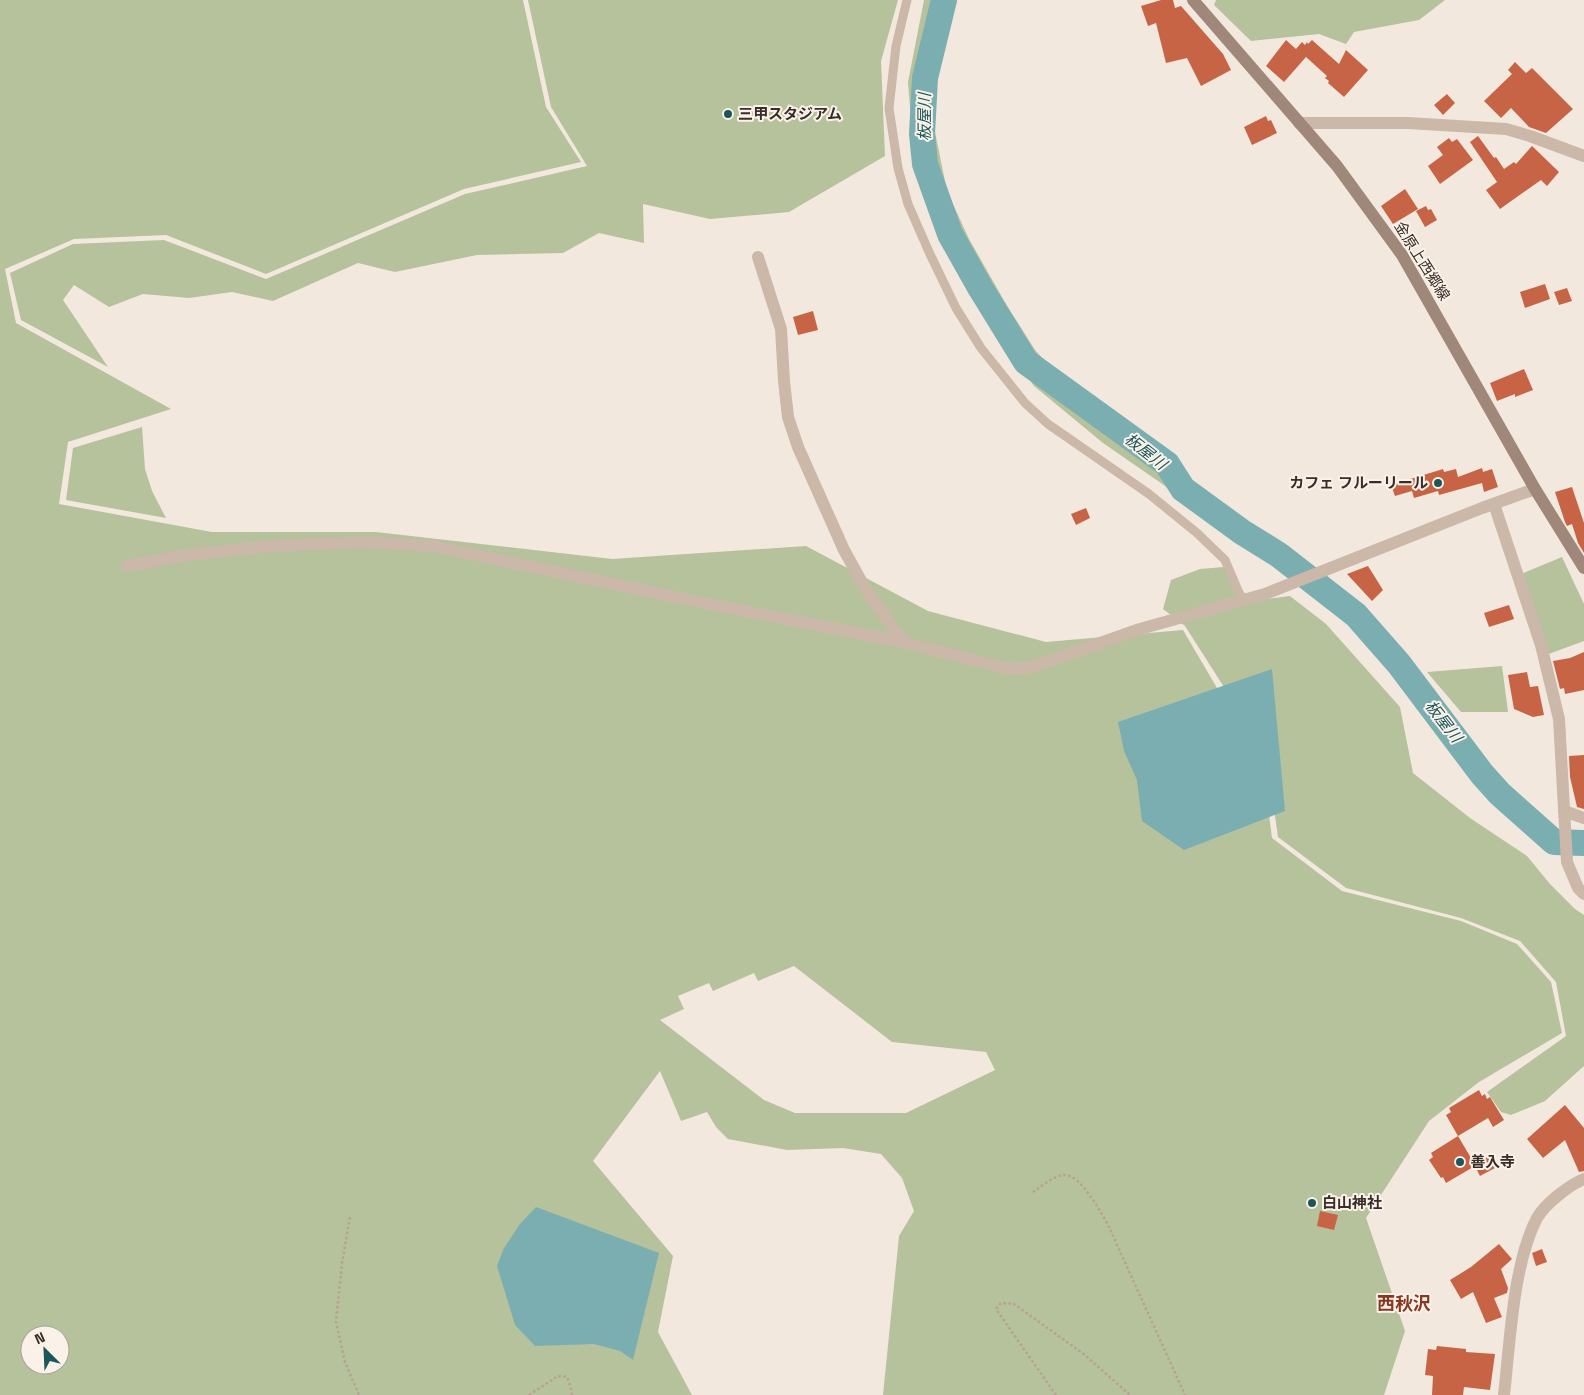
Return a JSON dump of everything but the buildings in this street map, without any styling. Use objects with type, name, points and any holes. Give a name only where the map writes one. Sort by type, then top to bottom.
[{"type":"main road","name":"金原上西郷線","points":[[1193,0],[1337,166],[1377,219],[1402,256],[1535,489],[1584,568]]},
{"type":"street","points":[[1299,122],[1408,123],[1506,129],[1584,156]]},
{"type":"street","points":[[758,257],[781,329],[788,417],[798,447],[844,550],[865,588],[903,642]]},
{"type":"street","points":[[126,566],[187,555],[271,546],[365,542],[433,546],[709,604],[903,642],[1010,669],[1032,667],[1140,629],[1290,585],[1535,489]]},
{"type":"street","points":[[1494,504],[1544,654],[1558,719],[1566,862],[1578,888],[1584,894]]},
{"type":"street","points":[[1564,815],[1584,818]]},
{"type":"street","points":[[1504,1395],[1523,1254],[1538,1217],[1556,1197],[1583,1182]]},
{"type":"lane","points":[[907,0],[896,46],[889,108],[898,168],[912,212],[956,308],[981,348],[1025,403],[1048,424],[1150,494],[1197,533],[1225,560],[1242,600]]},
{"type":"path","points":[[1033,1192],[1053,1179],[1065,1175],[1077,1179],[1100,1210],[1109,1228],[1185,1395]]},
{"type":"path","points":[[350,1217],[342,1263],[336,1322],[345,1362],[359,1395]]},
{"type":"path","points":[[1056,1395],[996,1309],[1001,1304],[1014,1304],[1085,1355],[1130,1395]]},
{"type":"path","points":[[530,1395],[558,1376],[566,1377],[572,1395]]},
{"type":"green space","points":[[0,0],[523,0],[546,107],[581,162],[464,189],[266,274],[166,235],[74,239],[5,269],[16,323],[171,409],[68,442],[59,504],[212,532],[376,532],[612,559],[806,546],[928,611],[1046,642],[1183,630],[1262,761],[1272,838],[1342,891],[1461,921],[1517,944],[1551,982],[1562,1033],[1479,1082],[1429,1121],[1366,1218],[1405,1331],[1384,1395],[883,1395],[899,1236],[914,1211],[902,1178],[881,1154],[843,1148],[787,1150],[728,1139],[716,1127],[707,1112],[681,1121],[660,1071],[593,1161],[673,1256],[658,1332],[692,1395],[0,1395]],"holes":[[[794,966],[892,1042],[986,1052],[995,1070],[906,1113],[795,1113],[764,1100],[660,1020],[684,1009],[678,996],[709,983],[713,991],[754,973],[758,981]]]},
{"type":"green space","name":"三甲スタジアム","points":[[528,0],[898,0],[881,61],[885,156],[789,212],[710,219],[643,204],[644,243],[599,233],[563,253],[477,255],[395,272],[358,263],[273,301],[232,292],[189,298],[143,294],[109,307],[74,285],[63,300],[108,367],[21,320],[10,273],[73,244],[164,240],[266,279],[465,194],[587,166],[551,107]]},
{"type":"green space","points":[[924,0],[938,0],[918,71],[911,121],[908,82]]},
{"type":"green space","points":[[1216,0],[1445,0],[1419,20],[1354,32],[1346,44],[1319,34],[1251,41],[1214,5]]},
{"type":"green space","points":[[932,83],[935,132],[947,191],[969,239],[1006,304],[1035,350],[1072,390],[1049,376],[1020,344],[950,222],[929,153],[925,125],[927,98]]},
{"type":"green space","points":[[1013,357],[1037,380],[1168,471],[1171,480],[1171,490],[1103,443],[1034,386]]},
{"type":"green space","points":[[142,427],[145,469],[152,491],[166,518],[66,500],[73,448]]},
{"type":"green space","points":[[1562,557],[1584,604],[1584,641],[1546,655],[1521,574]]},
{"type":"green space","points":[[1224,567],[1251,601],[1290,596],[1326,624],[1400,707],[1413,773],[1470,818],[1527,856],[1550,884],[1575,909],[1584,915],[1584,1066],[1545,1101],[1511,1115],[1501,1112],[1487,1092],[1566,1036],[1556,982],[1520,941],[1461,918],[1346,888],[1278,837],[1266,753],[1185,626],[1163,609],[1171,580],[1200,569]]},
{"type":"green space","points":[[1502,666],[1508,712],[1461,712],[1427,672]]},
{"type":"water","points":[[1272,669],[1285,811],[1184,850],[1142,821],[1137,780],[1124,751],[1118,722]]},
{"type":"water","points":[[536,1207],[659,1253],[633,1360],[620,1351],[594,1344],[535,1346],[515,1325],[497,1266],[504,1248],[520,1224]]},
{"type":"waterway","name":"板屋川","points":[[944,0],[925,78],[922,134],[925,164],[950,234],[1026,362],[1167,464],[1183,489],[1242,532],[1279,555],[1356,615],[1399,664],[1482,774],[1500,794],[1554,842],[1584,843]]},
{"type":"place","name":"三甲スタジアム","points":[[728,114]]},
{"type":"place","name":"カフェ フルーリール","points":[[1438,483]]},
{"type":"place","name":"善入寺","points":[[1460,1162]]},
{"type":"place","name":"白山神社","points":[[1312,1203]]},
{"type":"district","name":"西秋沢","points":[[1404,1304]]}]
